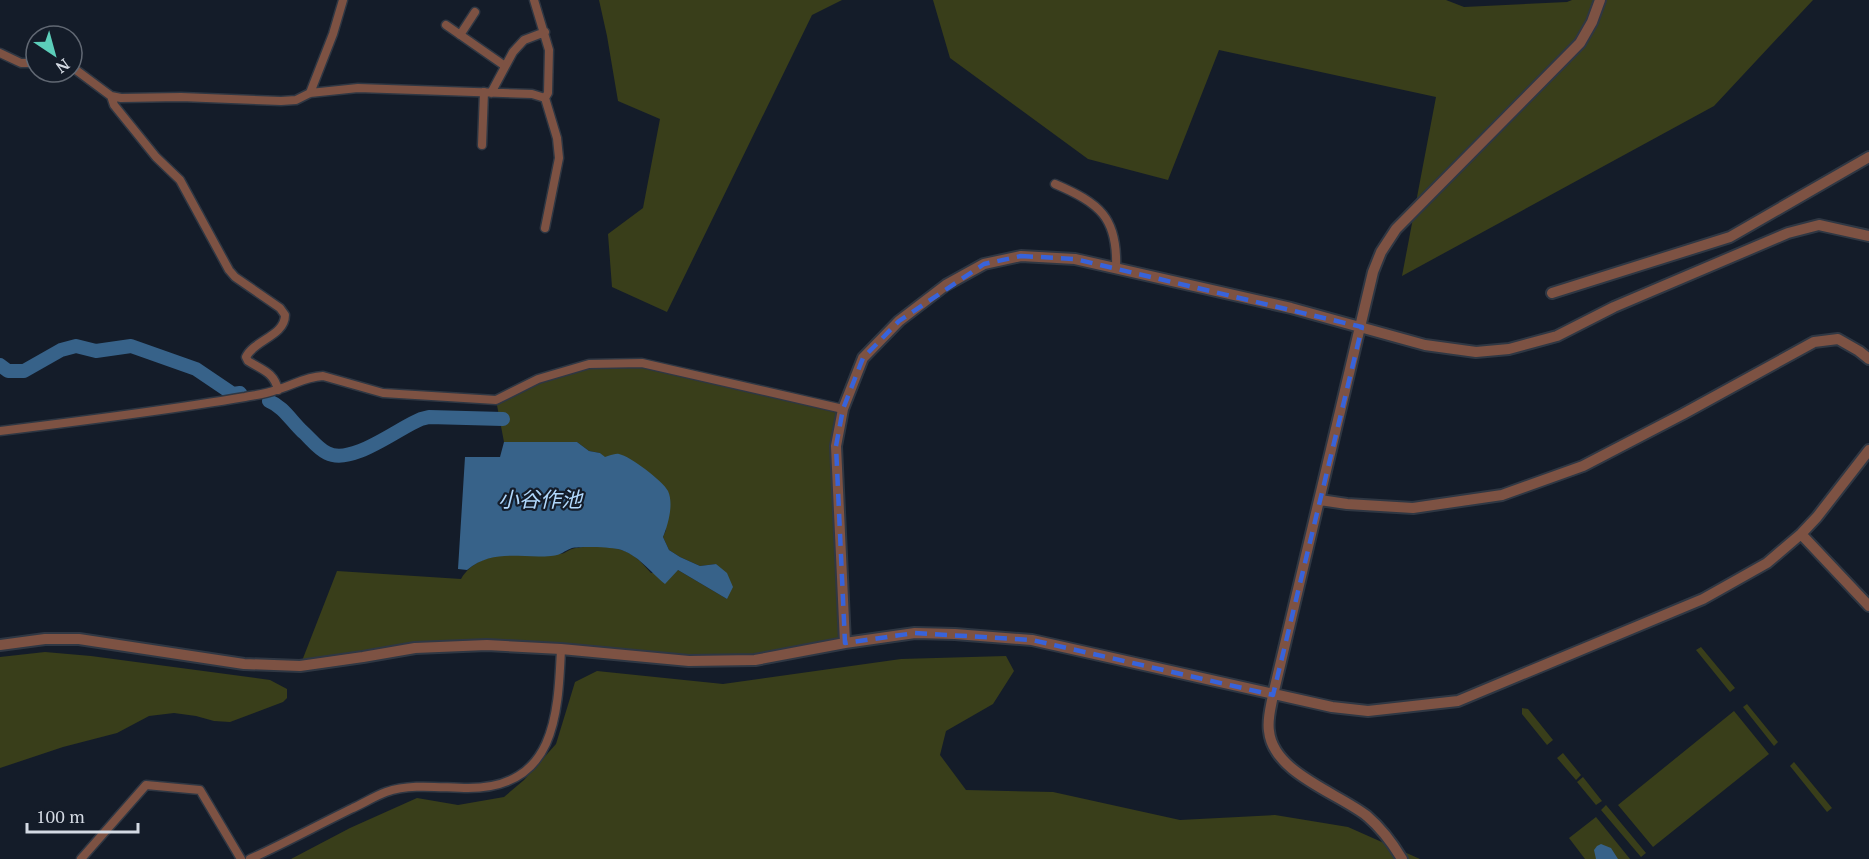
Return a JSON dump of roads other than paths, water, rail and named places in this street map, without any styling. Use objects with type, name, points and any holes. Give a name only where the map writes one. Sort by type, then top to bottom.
[{"type":"street","points":[[310,93],[333,34],[343,0]]},
{"type":"street","points":[[534,0],[549,50],[548,93],[545,98],[557,138],[559,158],[545,228]]},
{"type":"street","points":[[1402,859],[1394,845],[1367,817],[1309,780],[1279,757],[1269,734],[1268,718],[1273,695],[1362,327],[1373,272],[1381,252],[1395,229],[1580,43],[1592,22],[1600,0]]},
{"type":"street","points":[[460,35],[475,12]]},
{"type":"street","points":[[446,25],[505,66]]},
{"type":"street","points":[[482,145],[487,92],[513,52],[524,40],[545,32]]},
{"type":"street","points":[[0,53],[24,63]]},
{"type":"street","points":[[84,76],[111,96],[121,98],[181,97],[281,101],[296,99],[310,93],[358,88],[532,94],[545,98]]},
{"type":"street","points":[[111,96],[114,105],[156,157],[180,180],[229,270],[235,277],[280,308],[285,315],[281,327],[261,341],[247,353],[246,357],[248,361],[274,378],[278,390]]},
{"type":"street","points":[[1552,293],[1730,237],[1869,157]]},
{"type":"street","points":[[1055,184],[1084,197],[1101,211],[1112,229],[1117,249],[1116,268]]},
{"type":"street","points":[[845,643],[836,446],[843,409],[863,358],[898,321],[946,285],[984,264],[1022,256],[1075,259],[1291,308],[1435,346],[1476,352],[1509,349],[1557,336],[1614,307],[1788,233],[1819,225],[1869,236]]},
{"type":"street","points":[[1730,237],[1738,255]]},
{"type":"street","points":[[1320,500],[1413,508],[1502,495],[1583,466],[1814,342],[1838,339],[1869,359]]},
{"type":"street","points":[[0,431],[191,406],[278,390],[301,379],[323,376],[383,393],[496,400],[538,379],[589,364],[642,363],[843,409]]},
{"type":"street","points":[[0,645],[45,639],[80,639],[244,664],[300,666],[415,648],[487,645],[561,649],[689,661],[754,660],[915,633],[1032,639],[1273,695],[1332,707],[1368,711],[1458,701],[1703,599],[1767,563],[1801,534],[1869,450]]},
{"type":"street","points":[[1801,534],[1869,606]]},
{"type":"street","points":[[250,859],[387,792],[419,787],[499,786],[531,768],[549,741],[559,701],[561,649]]},
{"type":"street","points":[[81,859],[146,785],[200,790],[241,859]]},
{"type":"water","name":"小谷作池","points":[[504,442],[577,442],[589,451],[600,453],[605,457],[619,454],[638,464],[660,481],[670,496],[668,521],[663,537],[669,550],[700,566],[716,564],[727,573],[733,587],[727,599],[678,570],[665,584],[638,559],[625,551],[614,548],[576,547],[551,556],[498,557],[477,563],[467,570],[458,569],[465,457],[500,457]]},
{"type":"water","points":[[1601,844],[1611,848],[1618,859],[1596,859],[1594,850]]},
{"type":"waterway","points":[[0,365],[8,371],[24,371],[61,350],[76,346],[96,351],[131,346],[196,369],[233,394],[240,393]]},
{"type":"waterway","points":[[269,401],[283,411],[320,449],[337,456],[362,450],[429,417],[503,419]]}]
